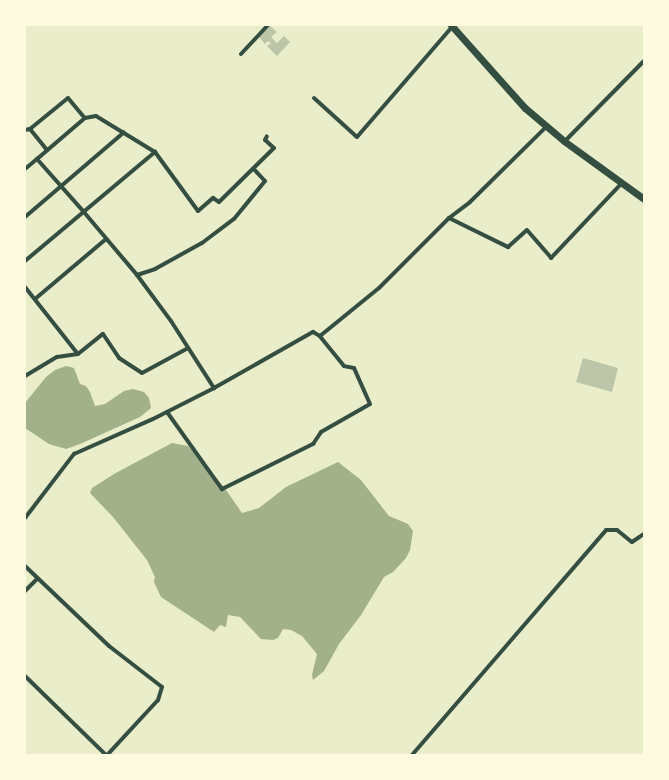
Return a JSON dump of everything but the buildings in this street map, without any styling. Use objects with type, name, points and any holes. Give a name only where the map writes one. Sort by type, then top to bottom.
[{"type":"highway","points":[[452,26],[526,108],[564,141],[644,199]]},
{"type":"street","points":[[241,54],[268,25]]},
{"type":"street","points":[[314,98],[357,137],[452,26]]},
{"type":"street","points":[[564,141],[644,61]]},
{"type":"street","points":[[47,150],[27,130],[68,98],[85,118]]},
{"type":"street","points":[[25,169],[85,118],[96,116],[155,152],[198,211],[213,198],[219,202],[274,148],[265,140],[267,136]]},
{"type":"street","points":[[320,336],[379,288],[449,218],[470,202],[547,126]]},
{"type":"street","points":[[25,217],[124,132]]},
{"type":"street","points":[[25,260],[155,152]]},
{"type":"street","points":[[37,159],[137,276],[171,321],[214,388]]},
{"type":"street","points":[[137,276],[155,269],[202,243],[227,225],[265,181],[254,168]]},
{"type":"street","points":[[449,218],[508,247],[527,230],[551,258],[622,183]]},
{"type":"street","points":[[35,299],[106,239]]},
{"type":"street","points":[[25,287],[78,354]]},
{"type":"street","points":[[25,518],[74,454],[167,412],[214,388],[313,332],[320,336],[344,366],[354,368],[370,404],[321,432],[313,444],[222,489],[167,412]]},
{"type":"street","points":[[25,376],[57,357],[78,354],[103,334],[119,358],[142,373],[188,348]]},
{"type":"street","points":[[412,755],[606,530],[617,530],[632,542],[644,534]]},
{"type":"street","points":[[25,566],[109,646],[162,687],[158,700],[106,755],[25,676]]},
{"type":"street","points":[[25,591],[37,579]]},
{"type":"shaded area","points":[[66,366],[74,368],[80,384],[86,386],[95,406],[105,404],[124,391],[133,389],[144,392],[149,398],[151,408],[140,417],[66,449],[49,444],[25,428],[25,403],[46,377],[55,370]]},
{"type":"shaded area","points":[[172,443],[188,446],[224,487],[242,513],[259,508],[286,487],[338,462],[361,480],[389,516],[408,524],[413,531],[410,550],[406,558],[393,572],[384,577],[361,615],[339,644],[324,671],[313,680],[312,675],[317,654],[302,636],[291,630],[283,629],[278,638],[273,640],[261,639],[240,617],[228,615],[226,627],[220,625],[214,632],[161,597],[147,560],[113,517],[90,493],[92,488],[114,474]]}]
